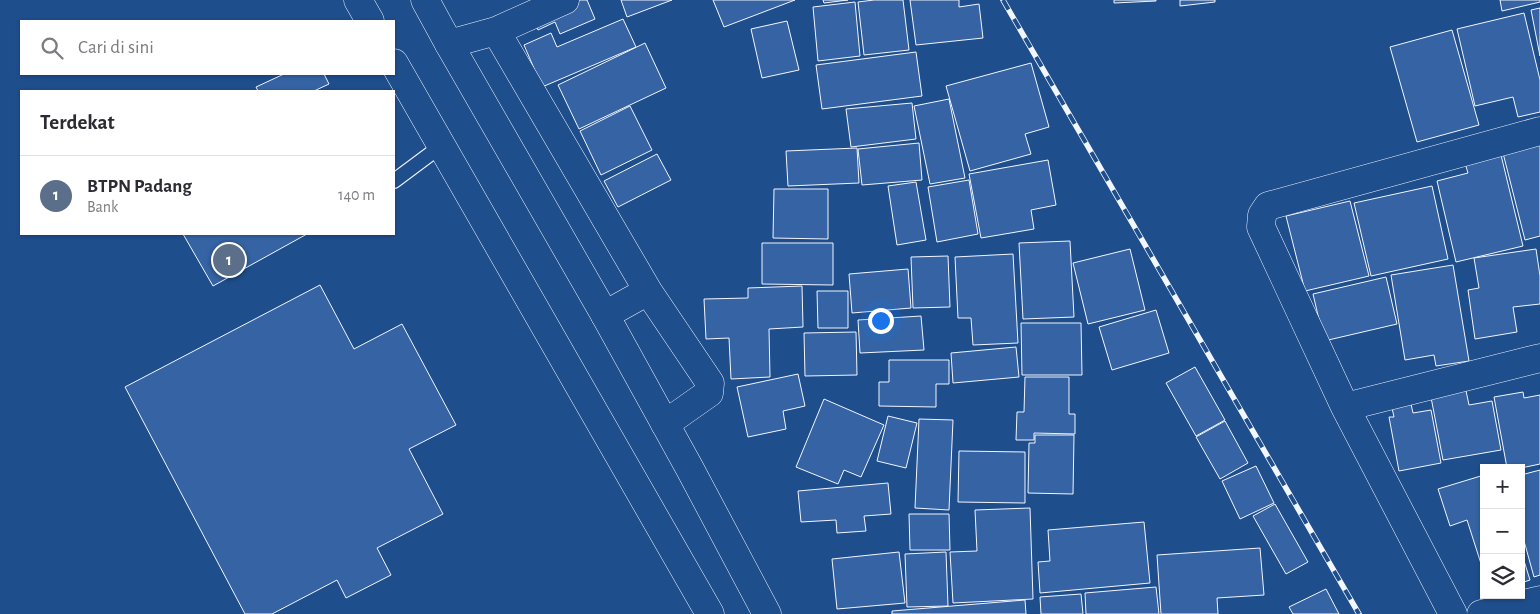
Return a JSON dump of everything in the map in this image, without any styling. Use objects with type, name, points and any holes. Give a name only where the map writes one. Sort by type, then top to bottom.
[{"type":"street","points":[[358,0],[369,20]]},
{"type":"street","points":[[425,0],[605,315],[767,614]]},
{"type":"street","points":[[449,44],[496,31],[565,0]]},
{"type":"street","points":[[496,31],[648,291],[710,383],[709,393],[665,424]]},
{"type":"street","points":[[395,64],[710,614]]},
{"type":"street","points":[[1453,614],[1345,407],[1261,227],[1262,215],[1268,206],[1540,131]]},
{"type":"street","points":[[605,315],[648,291]]},
{"type":"street","points":[[1345,407],[1540,358]]},
{"type":"street","points":[[1481,614],[1540,600]]},
{"type":"lane","points":[[395,180],[441,146]]},
{"type":"building","points":[[578,0],[587,0],[595,19],[560,34],[555,22],[538,30],[533,19]]},
{"type":"building","points":[[621,0],[672,0],[627,17]]},
{"type":"building","points":[[713,0],[795,0],[724,27]]},
{"type":"building","points":[[823,0],[848,0],[824,3]]},
{"type":"building","points":[[903,0],[909,50],[864,55],[858,2]]},
{"type":"building","points":[[910,0],[959,0],[959,7],[979,4],[983,38],[916,45]]},
{"type":"building","points":[[1114,0],[1156,0],[1156,1],[1114,3]]},
{"type":"building","points":[[1180,0],[1215,0],[1215,2],[1180,6]]},
{"type":"building","points":[[1500,0],[1540,0],[1540,2],[1502,11]]},
{"type":"building","points":[[855,2],[860,56],[818,61],[813,7]]},
{"type":"building","points":[[1540,8],[1540,56],[1531,10]]},
{"type":"building","points":[[1524,13],[1540,80],[1540,112],[1518,117],[1513,97],[1475,106],[1457,29]]},
{"type":"building","points":[[623,19],[636,47],[542,87],[524,45],[551,33],[557,47]]},
{"type":"building","points":[[787,21],[799,70],[762,78],[751,29]]},
{"type":"building","points":[[1452,30],[1479,125],[1417,142],[1390,47]]},
{"type":"building","points":[[645,43],[666,88],[579,129],[558,85]]},
{"type":"building","points":[[916,52],[922,96],[822,109],[816,65]]},
{"type":"building","points":[[1031,63],[1049,127],[1025,134],[1031,154],[970,171],[946,86]]},
{"type":"building","points":[[282,75],[324,75],[329,84],[316,90],[258,90],[256,87]]},
{"type":"building","points":[[949,99],[965,178],[930,184],[914,106]]},
{"type":"building","points":[[912,103],[916,139],[851,147],[846,109]]},
{"type":"building","points":[[630,106],[652,150],[601,175],[580,131]]},
{"type":"building","points":[[919,143],[922,180],[862,185],[858,149]]},
{"type":"building","points":[[1540,144],[1540,236],[1525,240],[1503,153]]},
{"type":"building","points":[[857,148],[859,183],[788,186],[786,151]]},
{"type":"building","points":[[657,154],[671,180],[618,207],[604,181]]},
{"type":"building","points":[[1501,155],[1523,246],[1456,262],[1437,181],[1468,173],[1465,163]]},
{"type":"building","points":[[1048,160],[1056,205],[1031,210],[1034,229],[981,238],[969,174]]},
{"type":"building","points":[[969,180],[978,234],[937,242],[928,187]]},
{"type":"building","points":[[916,182],[926,240],[897,245],[888,186]]},
{"type":"building","points":[[1432,186],[1448,259],[1371,276],[1354,203]]},
{"type":"building","points":[[774,189],[828,189],[828,239],[773,238]]},
{"type":"building","points":[[1350,201],[1369,276],[1305,291],[1286,216]]},
{"type":"building","points":[[184,235],[305,235],[213,286]]},
{"type":"building","points":[[1070,241],[1074,317],[1023,319],[1019,243]]},
{"type":"building","points":[[762,243],[833,243],[833,285],[762,284]]},
{"type":"building","points":[[1130,249],[1145,310],[1088,324],[1073,263]]},
{"type":"building","points":[[1536,249],[1540,276],[1540,304],[1513,307],[1517,332],[1475,339],[1468,290],[1479,288],[1474,258]]},
{"type":"building","points":[[1013,254],[1018,343],[973,345],[971,318],[958,318],[955,257]]},
{"type":"building","points":[[948,256],[950,307],[913,308],[911,257]]},
{"type":"building","points":[[1453,265],[1469,361],[1436,366],[1434,355],[1405,360],[1391,275]]},
{"type":"building","points":[[908,269],[911,308],[852,313],[849,274]]},
{"type":"building","points":[[1386,277],[1397,324],[1324,341],[1313,294]]},
{"type":"building","points":[[320,285],[354,349],[402,324],[456,425],[409,449],[443,514],[377,548],[391,575],[346,598],[337,580],[272,614],[245,614],[125,387]]},
{"type":"building","points":[[802,286],[803,327],[769,329],[770,377],[731,379],[729,338],[706,339],[704,299],[748,298],[748,288]]},
{"type":"building","points":[[817,291],[848,291],[848,328],[818,328]]},
{"type":"building","points":[[1156,310],[1169,353],[1112,370],[1099,327]]},
{"type":"building","points":[[921,316],[924,350],[860,353],[858,320]]},
{"type":"building","points":[[1021,323],[1081,323],[1082,375],[1022,375]]},
{"type":"building","points":[[856,332],[857,375],[805,376],[804,333]]},
{"type":"building","points":[[1016,347],[1019,377],[953,383],[951,353]]},
{"type":"building","points":[[889,360],[949,360],[949,384],[936,384],[936,407],[879,406],[879,382],[889,382]]},
{"type":"building","points":[[1195,367],[1225,420],[1196,436],[1166,383]]},
{"type":"building","points":[[798,374],[805,406],[783,411],[786,429],[748,437],[737,387]]},
{"type":"building","points":[[1025,377],[1069,377],[1069,414],[1075,414],[1075,434],[1034,433],[1034,440],[1016,440],[1017,412],[1024,412]]},
{"type":"building","points":[[1465,386],[1469,405],[1492,401],[1501,450],[1443,460],[1430,392]]},
{"type":"building","points":[[1523,392],[1524,398],[1540,395],[1540,464],[1525,467],[1525,464],[1506,464],[1494,397]]},
{"type":"building","points":[[824,399],[884,425],[861,477],[844,470],[838,484],[796,467]]},
{"type":"building","points":[[1411,404],[1413,413],[1431,410],[1441,463],[1399,471],[1389,417],[1394,417],[1392,408]]},
{"type":"building","points":[[888,416],[917,423],[906,468],[877,461]]},
{"type":"building","points":[[919,419],[953,420],[949,510],[915,508]]},
{"type":"building","points":[[1225,421],[1248,463],[1220,479],[1196,437]]},
{"type":"building","points":[[1035,435],[1074,435],[1073,494],[1028,493],[1029,443],[1035,443]]},
{"type":"building","points":[[959,451],[1025,452],[1025,503],[958,502]]},
{"type":"building","points":[[1256,466],[1274,503],[1240,519],[1222,481]]},
{"type":"building","points":[[1540,470],[1540,575],[1534,577],[1525,544],[1525,474]]},
{"type":"building","points":[[1480,476],[1480,561],[1467,520],[1450,526],[1438,489]]},
{"type":"building","points":[[888,483],[891,514],[864,516],[866,531],[837,533],[836,520],[801,522],[798,491]]},
{"type":"building","points":[[1275,504],[1308,562],[1286,574],[1253,516]]},
{"type":"building","points":[[1030,508],[1033,599],[953,603],[950,552],[977,551],[975,510]]},
{"type":"building","points":[[909,514],[949,514],[950,550],[910,550]]},
{"type":"building","points":[[1144,522],[1150,583],[1040,593],[1038,562],[1050,561],[1048,530]]},
{"type":"building","points":[[1260,548],[1264,595],[1217,598],[1218,614],[1161,614],[1157,555]]},
{"type":"building","points":[[899,552],[905,603],[837,609],[832,559]]},
{"type":"building","points":[[946,552],[948,606],[907,607],[905,554]]},
{"type":"building","points":[[1525,564],[1530,580],[1525,582]]},
{"type":"building","points":[[1156,587],[1159,614],[1086,614],[1085,593]]},
{"type":"building","points":[[1326,589],[1339,614],[1293,614],[1289,607]]},
{"type":"building","points":[[1081,594],[1083,614],[1041,614],[1040,597]]},
{"type":"building","points":[[1025,600],[1026,614],[892,614],[892,611]]},
{"type":"railway","points":[[1003,0],[1359,614]]},
{"type":"place","name":"BTPN Padang","points":[[229,260]]}]
